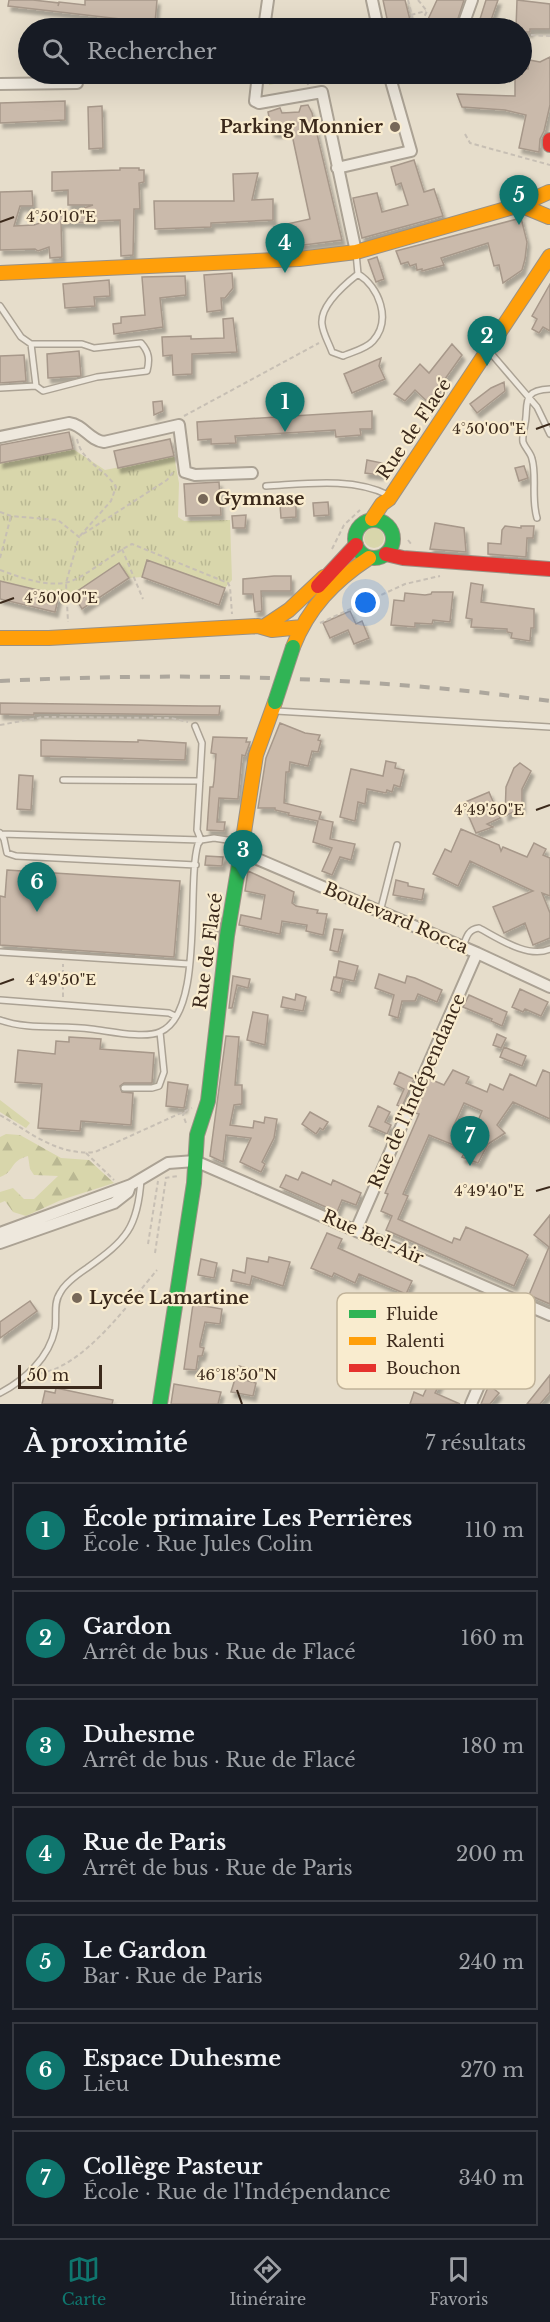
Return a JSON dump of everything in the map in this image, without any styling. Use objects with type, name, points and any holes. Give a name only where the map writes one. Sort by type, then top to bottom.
[{"type":"main road","points":[[550,140],[550,145]]},
{"type":"main road","points":[[0,273],[298,259],[356,252],[520,205],[550,191]]},
{"type":"main road","points":[[550,191],[546,206],[550,218]]},
{"type":"main road","points":[[520,205],[550,218]]},
{"type":"main road","name":"Rue de Flacé","points":[[266,626],[292,609],[309,589],[356,545],[355,533],[358,528],[372,519],[381,504],[390,497],[549,257],[550,242]]},
{"type":"main road","name":"Rue de Flacé","points":[[390,497],[389,526],[394,541]]},
{"type":"main road","points":[[372,519],[382,520],[389,526]]},
{"type":"main road","points":[[427,559],[407,546],[394,541],[387,554],[403,558],[550,569]]},
{"type":"main road","points":[[356,545],[363,555],[369,558]]},
{"type":"main road","name":"Rue de Flacé","points":[[299,627],[333,584],[369,558],[378,558],[387,554]]},
{"type":"main road","name":"Rue de Flacé","points":[[160,1404],[192,1194],[197,1135],[208,1101],[227,936],[256,756],[309,599],[327,574]]},
{"type":"main road","points":[[0,638],[69,637],[266,626],[272,630],[299,627]]},
{"type":"main road","name":"Rue de Flacé","points":[[148,1404],[186,1182],[195,1161]]},
{"type":"street","points":[[265,18],[268,0]]},
{"type":"street","points":[[372,0],[376,18]]},
{"type":"street","points":[[466,18],[472,0]]},
{"type":"street","points":[[0,84],[18,84]]},
{"type":"street","points":[[257,84],[255,101],[259,103],[322,92],[356,252]]},
{"type":"street","points":[[337,168],[411,151],[392,84]]},
{"type":"street","points":[[0,437],[74,423],[97,441],[104,442],[179,425],[185,472],[189,474],[252,473]]},
{"type":"street","name":"Boulevard Rocca","points":[[242,847],[550,987]]},
{"type":"street","name":"Rue de l'Indépendance","points":[[357,1230],[477,953]]},
{"type":"street","points":[[0,1233],[130,1185],[168,1163],[195,1161]]},
{"type":"street","name":"Rue Bel-Air","points":[[195,1161],[500,1293]]},
{"type":"street","points":[[0,1244],[114,1203],[128,1192],[130,1185]]},
{"type":"street","name":"Rue Bel-Air","points":[[535,1308],[550,1314]]},
{"type":"street","points":[[471,1404],[477,1389]]},
{"type":"lane","points":[[356,252],[357,274]]},
{"type":"lane","points":[[357,274],[368,280],[377,294],[382,315],[378,334],[372,343],[343,356],[332,352],[322,325],[323,314],[341,288],[357,274]]},
{"type":"lane","points":[[0,306],[21,337],[31,344],[82,344],[94,348],[141,343],[148,351],[149,363],[147,371],[97,377],[43,391],[36,386],[0,388]]},
{"type":"lane","points":[[31,344],[36,386]]},
{"type":"lane","points":[[488,350],[537,407],[550,434]]},
{"type":"lane","points":[[537,518],[533,504],[532,458],[523,443],[522,432],[525,423],[525,405],[529,397],[537,391],[550,389]]},
{"type":"lane","points":[[266,486],[334,483],[374,488],[390,497]]},
{"type":"lane","points":[[273,706],[550,727]]},
{"type":"lane","points":[[0,1020],[12,1024],[77,1027],[124,1033],[160,1032],[176,1016],[188,987],[197,848],[201,840],[197,830],[202,743],[195,726]]},
{"type":"lane","points":[[63,780],[200,781]]},
{"type":"lane","points":[[196,865],[16,856],[7,853],[0,834],[225,840],[242,847]]},
{"type":"lane","points":[[381,912],[397,845]]},
{"type":"lane","points":[[463,947],[468,934],[473,929],[479,928],[525,950],[550,949]]},
{"type":"lane","points":[[0,952],[189,964]]},
{"type":"lane","points":[[0,1000],[176,1016]]},
{"type":"lane","points":[[124,1088],[159,1086],[164,1072],[160,1032]]},
{"type":"lane","points":[[0,1393],[16,1385],[28,1375],[43,1356],[54,1330],[56,1303],[60,1293],[131,1229],[137,1216],[141,1178]]},
{"type":"path","points":[[408,0],[412,18]]},
{"type":"path","points":[[418,0],[427,11]]},
{"type":"path","points":[[411,15],[427,11]]},
{"type":"path","points":[[424,18],[427,11]]},
{"type":"path","points":[[532,35],[550,36]]},
{"type":"path","points":[[465,134],[470,143],[550,165]]},
{"type":"path","points":[[179,425],[184,415],[327,339]]},
{"type":"path","points":[[69,637],[66,583],[79,537],[111,501],[116,487],[78,447],[74,423]]},
{"type":"path","points":[[79,537],[167,480],[182,458]]},
{"type":"path","points":[[0,512],[11,516],[58,520],[79,537]]},
{"type":"path","points":[[0,558],[11,516]]},
{"type":"path","points":[[0,570],[47,584],[66,583],[132,544],[228,583],[232,617]]},
{"type":"path","points":[[122,549],[142,599]]},
{"type":"path","points":[[318,623],[405,584],[441,576]]},
{"type":"path","points":[[355,601],[357,606]]},
{"type":"path","points":[[0,725],[43,717],[171,718],[184,720],[195,726]]},
{"type":"path","points":[[63,955],[63,1004]]},
{"type":"path","points":[[0,1115],[63,1151],[86,1153],[95,1152],[208,1101]]},
{"type":"path","points":[[86,1153],[112,1177],[118,1190]]},
{"type":"path","points":[[155,1253],[166,1178]]},
{"type":"path","points":[[148,1244],[159,1185],[157,1180]]},
{"type":"path","points":[[28,1375],[48,1372],[75,1357],[105,1333],[157,1270]]},
{"type":"green space","points":[[73,449],[105,470],[174,456],[179,483],[178,517],[184,521],[230,520],[232,580],[225,588],[147,561],[142,577],[129,578],[119,563],[73,594],[59,595],[0,581],[0,463]]},
{"type":"green space","points":[[370,528],[378,528],[384,534],[384,542],[378,548],[370,548],[364,542],[364,534]]},
{"type":"green space","points":[[0,1100],[30,1123],[26,1128],[0,1112]]},
{"type":"green space","points":[[6,1134],[20,1135],[61,1158],[89,1160],[114,1183],[61,1200],[26,1216],[13,1212],[5,1201],[0,1203],[0,1192],[13,1188],[24,1199],[34,1199],[58,1176],[34,1175],[30,1169],[28,1156],[18,1161],[5,1175],[0,1177],[0,1137]]},
{"type":"building","points":[[9,0],[85,5],[85,0],[157,0],[155,18],[112,18],[8,6]]},
{"type":"building","points":[[383,0],[405,0],[410,18],[387,18]]},
{"type":"building","points":[[437,0],[464,0],[458,18],[429,18]]},
{"type":"building","points":[[486,0],[498,0],[492,18],[480,18]]},
{"type":"building","points":[[517,0],[550,4],[550,29],[532,29],[532,18],[516,18]]},
{"type":"building","points":[[550,57],[550,105],[540,139],[539,152],[519,148],[526,115],[505,110],[462,107],[457,94],[515,96],[515,84],[532,84],[532,61],[540,62]]},
{"type":"building","points":[[65,101],[65,120],[0,123],[0,103]]},
{"type":"building","points":[[308,105],[312,113],[342,240],[281,248],[278,226],[310,219],[291,130],[272,132],[268,112],[280,108],[282,113],[299,112],[301,106]]},
{"type":"building","points":[[102,106],[103,148],[89,149],[88,107]]},
{"type":"building","points":[[414,160],[424,192],[434,189],[443,216],[362,238],[353,198],[377,193],[382,212],[408,205],[401,183],[396,185],[391,167]]},
{"type":"building","points":[[120,168],[144,170],[144,182],[139,183],[140,209],[134,209],[133,255],[121,256],[120,220],[97,221],[97,223],[61,222],[62,257],[50,258],[49,247],[38,251],[35,249],[0,250],[0,192],[32,191],[33,206],[20,206],[14,226],[34,225],[93,205],[68,205],[68,190],[52,191],[52,172],[120,170]]},
{"type":"building","points":[[258,173],[252,200],[273,199],[273,220],[211,223],[211,227],[155,229],[154,201],[234,201],[233,174]]},
{"type":"building","points":[[521,218],[527,242],[522,270],[503,283],[499,265],[494,266],[488,243],[441,258],[444,265],[422,271],[422,269],[417,270],[416,264],[410,266],[408,262],[401,264],[396,251]]},
{"type":"building","points":[[377,257],[384,279],[376,282],[368,260]]},
{"type":"building","points":[[232,273],[233,288],[225,298],[221,298],[222,310],[207,312],[204,275]]},
{"type":"building","points":[[185,276],[186,295],[160,298],[163,327],[114,334],[113,324],[121,323],[121,317],[145,315],[142,277]]},
{"type":"building","points":[[109,280],[110,296],[94,297],[95,306],[65,308],[63,284]]},
{"type":"building","points":[[550,284],[550,331],[543,327],[539,333],[532,329],[537,319],[532,316]]},
{"type":"building","points":[[233,318],[237,352],[192,354],[192,374],[173,375],[172,355],[163,356],[162,337],[224,338],[223,319]]},
{"type":"building","points":[[452,344],[462,355],[440,386],[442,389],[430,404],[415,390],[405,401],[394,394],[420,364],[429,373]]},
{"type":"building","points":[[79,351],[81,376],[48,378],[47,354]]},
{"type":"building","points":[[24,355],[26,381],[0,383],[0,356]]},
{"type":"building","points":[[381,358],[379,366],[385,379],[352,393],[344,374]]},
{"type":"building","points":[[504,382],[505,391],[477,413],[470,404],[491,388]]},
{"type":"building","points":[[162,401],[163,411],[154,415],[153,402]]},
{"type":"building","points":[[372,411],[372,429],[360,429],[361,435],[336,437],[335,430],[235,436],[236,443],[211,444],[211,439],[198,440],[197,422]]},
{"type":"building","points":[[69,432],[73,449],[0,463],[0,445]]},
{"type":"building","points":[[170,439],[174,456],[118,468],[114,451]]},
{"type":"building","points":[[367,460],[382,463],[380,475],[365,473]]},
{"type":"building","points":[[524,466],[528,478],[519,481],[515,468]]},
{"type":"building","name":"Gymnase","points":[[219,482],[221,515],[186,516],[184,484]]},
{"type":"building","points":[[328,502],[329,515],[314,516],[313,503]]},
{"type":"building","points":[[296,504],[296,517],[281,518],[280,505]]},
{"type":"building","points":[[246,515],[245,528],[233,528],[232,516]]},
{"type":"building","points":[[435,523],[464,528],[466,552],[430,549]]},
{"type":"building","points":[[505,526],[521,528],[521,526],[534,526],[533,538],[527,538],[526,557],[488,554],[488,543],[501,544],[502,530]]},
{"type":"building","points":[[147,560],[225,588],[219,605],[142,577]]},
{"type":"building","points":[[119,563],[129,578],[82,609],[73,594]]},
{"type":"building","points":[[291,576],[291,591],[261,591],[262,611],[255,612],[253,594],[243,594],[243,579]]},
{"type":"building","points":[[0,581],[59,595],[55,612],[0,599]]},
{"type":"building","points":[[471,583],[483,585],[481,602],[534,609],[534,628],[531,628],[530,641],[511,638],[512,633],[507,632],[507,629],[471,627],[472,619],[466,618]]},
{"type":"building","points":[[432,592],[453,592],[450,622],[433,620],[432,624],[415,623],[415,627],[391,625],[394,600],[404,601],[405,593],[425,595]]},
{"type":"building","points":[[350,611],[356,624],[362,621],[369,638],[354,644],[348,630],[330,638],[323,623]]},
{"type":"building","points":[[0,703],[220,706],[219,715],[34,713],[34,715],[0,714]]},
{"type":"building","points":[[280,723],[305,733],[320,735],[318,752],[312,751],[308,766],[290,762],[289,772],[286,772],[284,803],[321,812],[319,819],[333,822],[330,839],[355,844],[351,860],[340,857],[332,875],[322,871],[332,848],[313,842],[318,821],[288,815],[289,813],[275,810],[275,808],[258,808],[266,758]]},
{"type":"building","points":[[213,737],[247,738],[246,742],[250,742],[245,756],[242,755],[238,799],[219,798],[217,822],[225,822],[224,831],[207,830],[210,787],[213,787],[216,754],[211,753]]},
{"type":"building","points":[[41,740],[138,742],[138,740],[186,743],[185,760],[41,756]]},
{"type":"building","points":[[386,761],[396,763],[395,768],[404,770],[400,787],[394,785],[392,792],[387,790],[386,793],[367,789],[365,804],[358,802],[355,821],[340,817],[351,769],[383,776]]},
{"type":"building","points":[[520,763],[531,771],[522,789],[522,808],[505,816],[506,787],[514,768]]},
{"type":"building","points":[[19,775],[33,776],[31,810],[17,809]]},
{"type":"building","points":[[489,792],[500,818],[487,824],[493,827],[476,833],[463,803]]},
{"type":"building","points":[[461,829],[499,845],[501,851],[503,847],[527,857],[534,843],[546,849],[543,855],[550,858],[550,896],[542,893],[550,913],[550,938],[533,945],[525,923],[504,933],[493,907],[533,891],[470,861],[458,886],[433,874],[445,849],[451,852]]},
{"type":"building","points":[[206,856],[223,857],[222,866],[205,865]]},
{"type":"building","points":[[7,870],[180,881],[174,957],[0,945],[0,896],[5,897]]},
{"type":"building","points":[[248,871],[294,892],[292,903],[296,906],[327,914],[323,935],[306,931],[307,925],[282,921],[280,934],[239,925],[241,915],[261,919],[265,895],[245,891]]},
{"type":"building","points":[[396,880],[408,883],[408,886],[424,889],[422,900],[393,895]]},
{"type":"building","points":[[212,912],[220,914],[217,935],[209,933]]},
{"type":"building","points":[[334,929],[343,930],[338,952],[330,950]]},
{"type":"building","points":[[339,961],[358,966],[354,981],[336,977]]},
{"type":"building","points":[[379,974],[405,983],[407,976],[415,978],[442,990],[437,1002],[418,994],[415,1001],[402,1001],[398,1018],[389,1015],[394,995],[375,988]]},
{"type":"building","points":[[233,976],[250,979],[248,988],[237,985],[232,1008],[229,1008]]},
{"type":"building","points":[[334,977],[343,979],[340,993],[331,990]]},
{"type":"building","points":[[520,989],[548,1002],[541,1016],[525,1009],[523,1012],[512,1007]]},
{"type":"building","points":[[296,994],[306,997],[303,1011],[281,1007],[283,997],[295,1000]]},
{"type":"building","points":[[469,995],[507,1012],[502,1026],[491,1021],[492,1019],[463,1007]]},
{"type":"building","points":[[253,1012],[268,1015],[265,1045],[247,1040]]},
{"type":"building","points":[[497,1034],[506,1038],[501,1048],[493,1045]]},
{"type":"building","points":[[226,1036],[239,1037],[235,1085],[242,1085],[242,1104],[234,1105],[230,1125],[253,1128],[254,1121],[264,1123],[265,1117],[277,1119],[274,1138],[262,1162],[265,1164],[261,1172],[240,1162],[251,1138],[226,1135],[223,1162],[210,1156]]},
{"type":"building","points":[[69,1037],[101,1039],[100,1049],[154,1053],[152,1083],[124,1083],[120,1086],[122,1092],[133,1093],[131,1125],[81,1121],[80,1131],[38,1128],[42,1084],[15,1082],[18,1050],[55,1054],[56,1041],[69,1042]]},
{"type":"building","points":[[504,1047],[526,1056],[522,1066],[500,1057]]},
{"type":"building","points":[[453,1070],[469,1077],[466,1083],[487,1092],[490,1084],[503,1090],[510,1074],[536,1086],[543,1070],[550,1073],[550,1119],[513,1102],[497,1125],[505,1133],[488,1144],[478,1163],[462,1157],[466,1150],[429,1135],[403,1194],[408,1196],[398,1219],[452,1243],[454,1238],[460,1240],[466,1227],[522,1251],[528,1255],[514,1286],[386,1230],[392,1216],[381,1211],[388,1194],[385,1193],[419,1114],[415,1113],[430,1079],[444,1085]],"holes":[[[464,1103],[482,1111],[472,1135],[453,1127]]]},
{"type":"building","points":[[399,1072],[414,1079],[402,1107],[397,1105],[404,1089],[394,1084]]},
{"type":"building","points":[[168,1082],[188,1085],[184,1108],[166,1106]]},
{"type":"building","points":[[378,1106],[390,1112],[385,1122],[391,1125],[387,1134],[369,1126]]},
{"type":"building","points":[[310,1112],[328,1122],[323,1130],[320,1128],[316,1134],[302,1124]]},
{"type":"building","points":[[302,1172],[331,1185],[333,1180],[361,1193],[356,1205],[342,1200],[337,1212],[280,1187],[286,1175],[298,1180]]},
{"type":"building","points":[[550,1215],[550,1304],[535,1298],[535,1293],[530,1293],[549,1247],[534,1235]]},
{"type":"building","points":[[327,1233],[342,1239],[338,1248],[412,1281],[406,1293],[404,1293],[359,1274],[355,1283],[334,1273],[332,1277],[311,1268]]},
{"type":"building","points":[[269,1257],[290,1262],[283,1286],[252,1276],[250,1285],[231,1281],[233,1270],[245,1273],[247,1258],[268,1262]]},
{"type":"building","points":[[201,1259],[217,1263],[214,1278],[198,1275]]},
{"type":"building","points":[[30,1301],[37,1311],[0,1338],[0,1322]]},
{"type":"building","points":[[193,1304],[222,1309],[220,1324],[205,1322],[200,1344],[200,1347],[204,1348],[202,1356],[198,1356],[196,1370],[184,1369]]},
{"type":"building","points":[[239,1366],[250,1369],[248,1381],[256,1383],[253,1396],[231,1392]]},
{"type":"building","points":[[550,1375],[550,1392],[540,1404],[527,1404]]},
{"type":"building","points":[[174,1384],[221,1392],[218,1404],[171,1404]]},
{"type":"building","points":[[56,1388],[113,1400],[112,1404],[42,1404],[45,1391],[55,1393]]},
{"type":"building","points":[[426,1389],[437,1389],[435,1393],[460,1404],[410,1404],[414,1392],[423,1396]]},
{"type":"building","points":[[487,1389],[494,1389],[499,1393],[490,1404],[481,1404]]},
{"type":"railway","points":[[0,681],[138,677],[276,678],[413,686],[550,701]]},
{"type":"traffic: fast","points":[[374,520],[388,525],[393,539],[388,553],[374,558],[360,553],[355,539],[360,525],[374,520]]},
{"type":"traffic: fast","points":[[275,702],[293,647]]},
{"type":"traffic: fast","points":[[160,1404],[194,1183],[197,1135],[208,1101],[227,936],[240,858]]},
{"type":"traffic: slow","points":[[0,273],[299,259],[356,252],[520,205],[549,192]]},
{"type":"traffic: slow","points":[[520,205],[549,217]]},
{"type":"traffic: slow","points":[[372,519],[382,504],[389,499],[550,256]]},
{"type":"traffic: slow","points":[[293,647],[306,620],[324,596],[344,576],[369,558]]},
{"type":"traffic: slow","points":[[265,626],[289,610],[324,577]]},
{"type":"traffic: slow","points":[[0,638],[49,638],[258,626],[272,630],[302,627]]},
{"type":"traffic: slow","points":[[240,858],[256,755],[275,702]]},
{"type":"traffic: jam","points":[[550,140],[550,145]]},
{"type":"traffic: jam","points":[[318,586],[356,545]]},
{"type":"traffic: jam","points":[[386,554],[403,558],[550,569]]},
{"type":"place","name":"Parking Monnier","points":[[395,127]]},
{"type":"place","name":"Le Gardon","points":[[519,225]]},
{"type":"place","name":"Rue de Paris","points":[[285,273]]},
{"type":"place","name":"Gardon","points":[[487,366]]},
{"type":"place","name":"École primaire Les Perrières","points":[[285,432]]},
{"type":"place","name":"Gymnase","points":[[203,499]]},
{"type":"place","name":"Duhesme","points":[[243,880]]},
{"type":"place","name":"Espace Duhesme","points":[[37,912]]},
{"type":"place","name":"Collège Pasteur","points":[[470,1166]]},
{"type":"place","name":"Lycée Lamartine","points":[[77,1298]]}]
